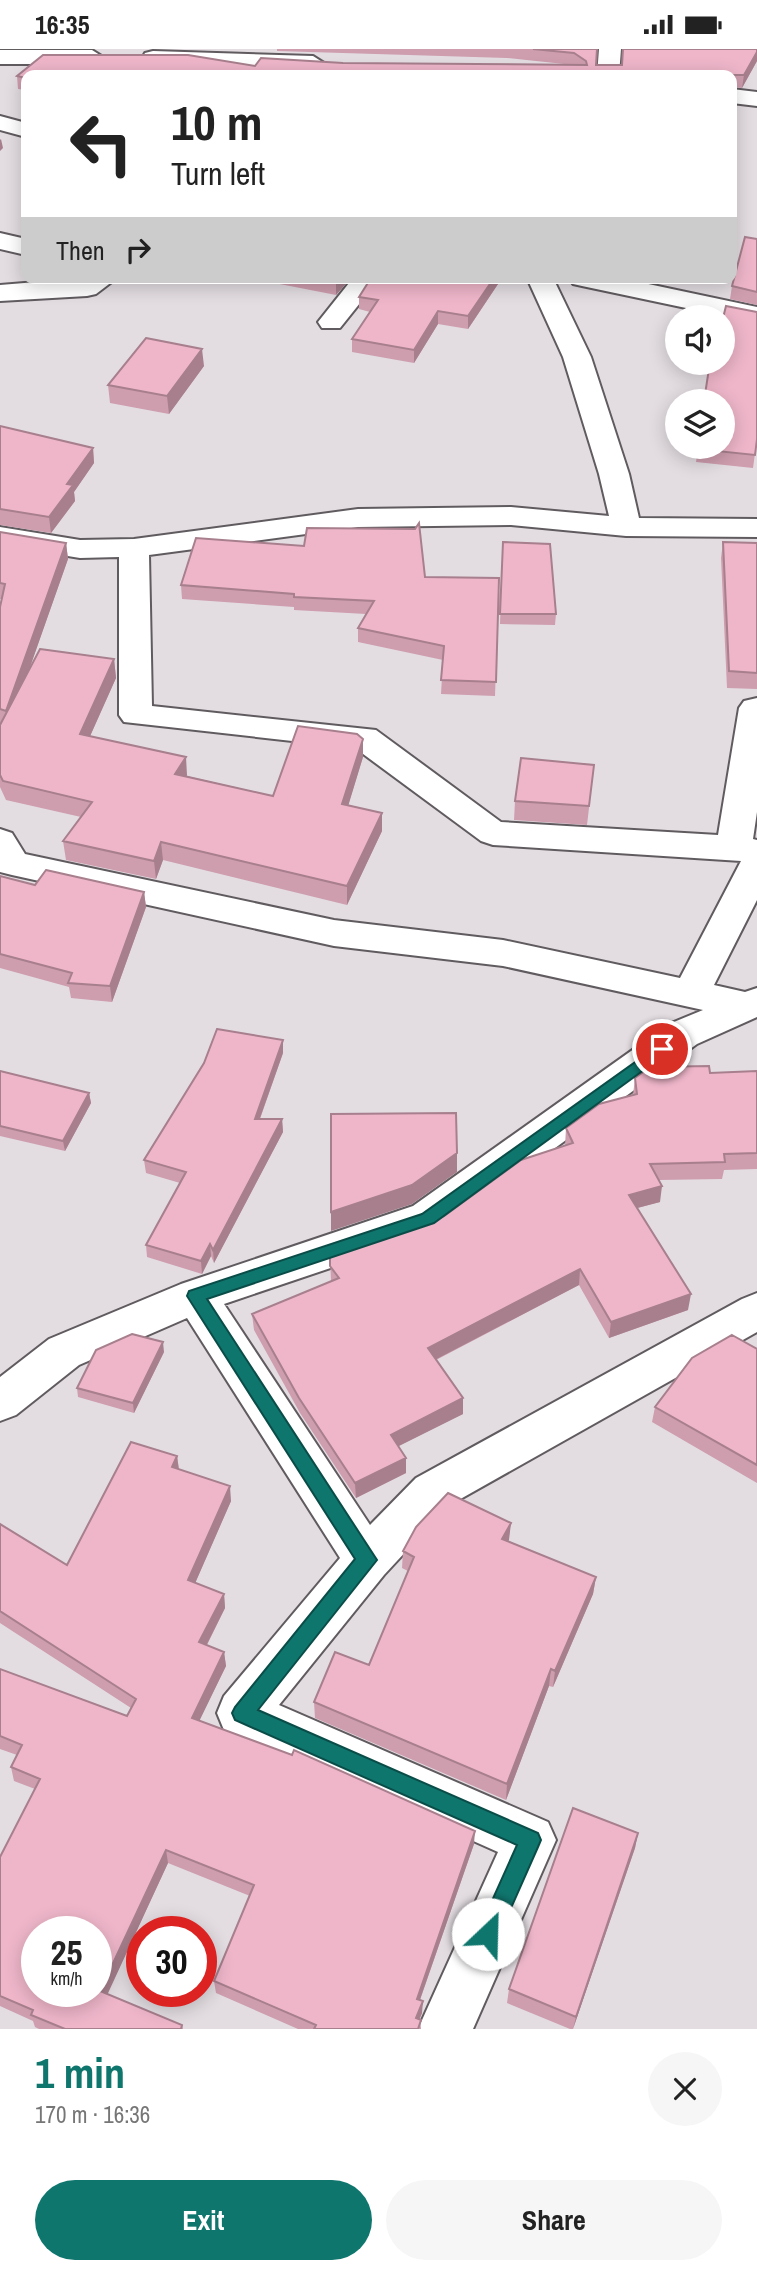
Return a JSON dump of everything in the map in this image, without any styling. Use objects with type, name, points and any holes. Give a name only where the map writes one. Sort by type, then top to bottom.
[{"type":"street","points":[[608,70],[610,49]]},
{"type":"street","points":[[0,57],[122,58],[220,53],[330,65]]},
{"type":"street","points":[[737,97],[757,99]]},
{"type":"street","points":[[0,123],[21,129]]},
{"type":"street","points":[[0,241],[21,246]]},
{"type":"street","points":[[0,293],[87,288],[94,284]]},
{"type":"street","points":[[331,321],[362,284]]},
{"type":"street","points":[[543,284],[577,357],[614,474],[626,527]]},
{"type":"street","points":[[611,284],[757,314]]},
{"type":"street","points":[[0,536],[80,549],[134,548],[358,518],[511,516],[626,527],[757,528]]},
{"type":"street","points":[[134,548],[136,715],[364,738],[493,833],[749,854]]},
{"type":"street","points":[[691,994],[749,854],[756,708]]},
{"type":"street","points":[[4,860],[334,933],[503,953],[691,994],[752,1004]]},
{"type":"street","points":[[0,1402],[64,1352],[196,1296],[428,1219],[683,1034],[752,1004]]},
{"type":"street","points":[[196,1296],[367,1560]]},
{"type":"street","points":[[445,2029],[530,1840],[242,1713],[367,1560],[432,1492],[757,1311]]},
{"type":"building","points":[[533,49],[597,49],[596,65],[622,65],[623,49],[757,49],[744,75],[737,75],[737,70],[24,70],[43,55],[188,55],[255,66],[261,58],[343,63],[587,65],[586,61],[574,53]]},
{"type":"building","points":[[745,237],[757,239],[757,292],[732,286],[737,284],[737,267]]},
{"type":"building","points":[[367,284],[490,284],[468,316],[438,311],[414,350],[352,339],[378,300],[359,297]]},
{"type":"building","points":[[735,308],[757,312],[755,455],[735,453],[735,389],[706,389],[708,375],[735,375]]},
{"type":"building","points":[[146,338],[202,349],[167,396],[108,385]]},
{"type":"building","points":[[0,426],[93,448],[67,484],[73,485],[49,517],[0,509]]},
{"type":"building","points":[[419,523],[425,577],[499,578],[496,682],[441,680],[444,646],[358,628],[374,601],[294,597],[294,594],[181,585],[196,538],[304,546],[307,528],[415,529]]},
{"type":"building","points":[[0,532],[66,543],[6,711],[0,709],[0,607],[5,584],[0,583]]},
{"type":"building","points":[[503,542],[550,544],[556,614],[500,614]]},
{"type":"building","points":[[723,542],[757,543],[757,673],[729,671]]},
{"type":"building","points":[[40,649],[114,659],[80,734],[186,757],[175,774],[273,796],[298,726],[357,734],[363,739],[342,804],[382,813],[347,886],[161,842],[154,861],[63,841],[92,802],[3,781],[0,775],[0,725]]},
{"type":"building","points":[[521,758],[594,765],[589,806],[515,801]]},
{"type":"building","points":[[46,870],[144,892],[110,986],[68,983],[72,973],[0,954],[0,876],[35,885]]},
{"type":"building","points":[[217,1029],[283,1040],[255,1119],[282,1119],[213,1250],[210,1244],[201,1261],[146,1245],[186,1172],[144,1160],[204,1063]]},
{"type":"building","points":[[709,1066],[710,1073],[757,1071],[757,1153],[724,1154],[725,1162],[650,1164],[662,1186],[629,1195],[691,1294],[611,1322],[580,1269],[428,1348],[463,1398],[391,1435],[406,1458],[355,1483],[299,1398],[252,1314],[339,1278],[330,1266],[330,1255],[444,1216],[521,1160],[573,1143],[566,1128],[599,1104],[637,1094],[635,1078],[650,1067]]},
{"type":"building","points":[[0,1071],[89,1093],[63,1141],[0,1126]]},
{"type":"building","points":[[456,1113],[457,1153],[412,1185],[331,1212],[331,1114]]},
{"type":"building","points":[[132,1334],[163,1342],[133,1403],[77,1388],[96,1350]]},
{"type":"building","points":[[732,1335],[757,1349],[757,1465],[655,1407],[692,1358]]},
{"type":"building","points":[[131,1442],[177,1456],[172,1467],[230,1486],[188,1580],[224,1594],[199,1642],[224,1652],[192,1718],[292,1755],[294,1750],[475,1831],[417,1999],[423,2001],[416,2018],[421,2020],[418,2029],[314,2029],[316,2025],[217,1982],[217,1974],[254,1885],[166,1850],[135,1916],[126,1916],[126,1935],[112,1965],[112,1916],[21,1916],[21,2005],[0,1996],[0,1857],[40,1779],[11,1767],[22,1745],[0,1736],[0,1669],[127,1716],[136,1699],[0,1611],[0,1524],[67,1565]]},
{"type":"building","points":[[448,1493],[511,1523],[502,1539],[596,1577],[555,1671],[551,1669],[507,1784],[314,1702],[335,1652],[369,1665],[414,1557],[403,1551],[416,1527]]},
{"type":"building","points":[[573,1808],[638,1833],[576,2017],[509,1989]]},
{"type":"building","points":[[112,1996],[126,2002],[126,2007],[139,2007],[182,2025],[181,2029],[65,2029],[31,2015],[33,2010],[26,2007],[112,2007]]},
{"type":"route","points":[[488,1934],[530,1840],[242,1713],[367,1560],[196,1296],[428,1219],[662,1049]]}]
